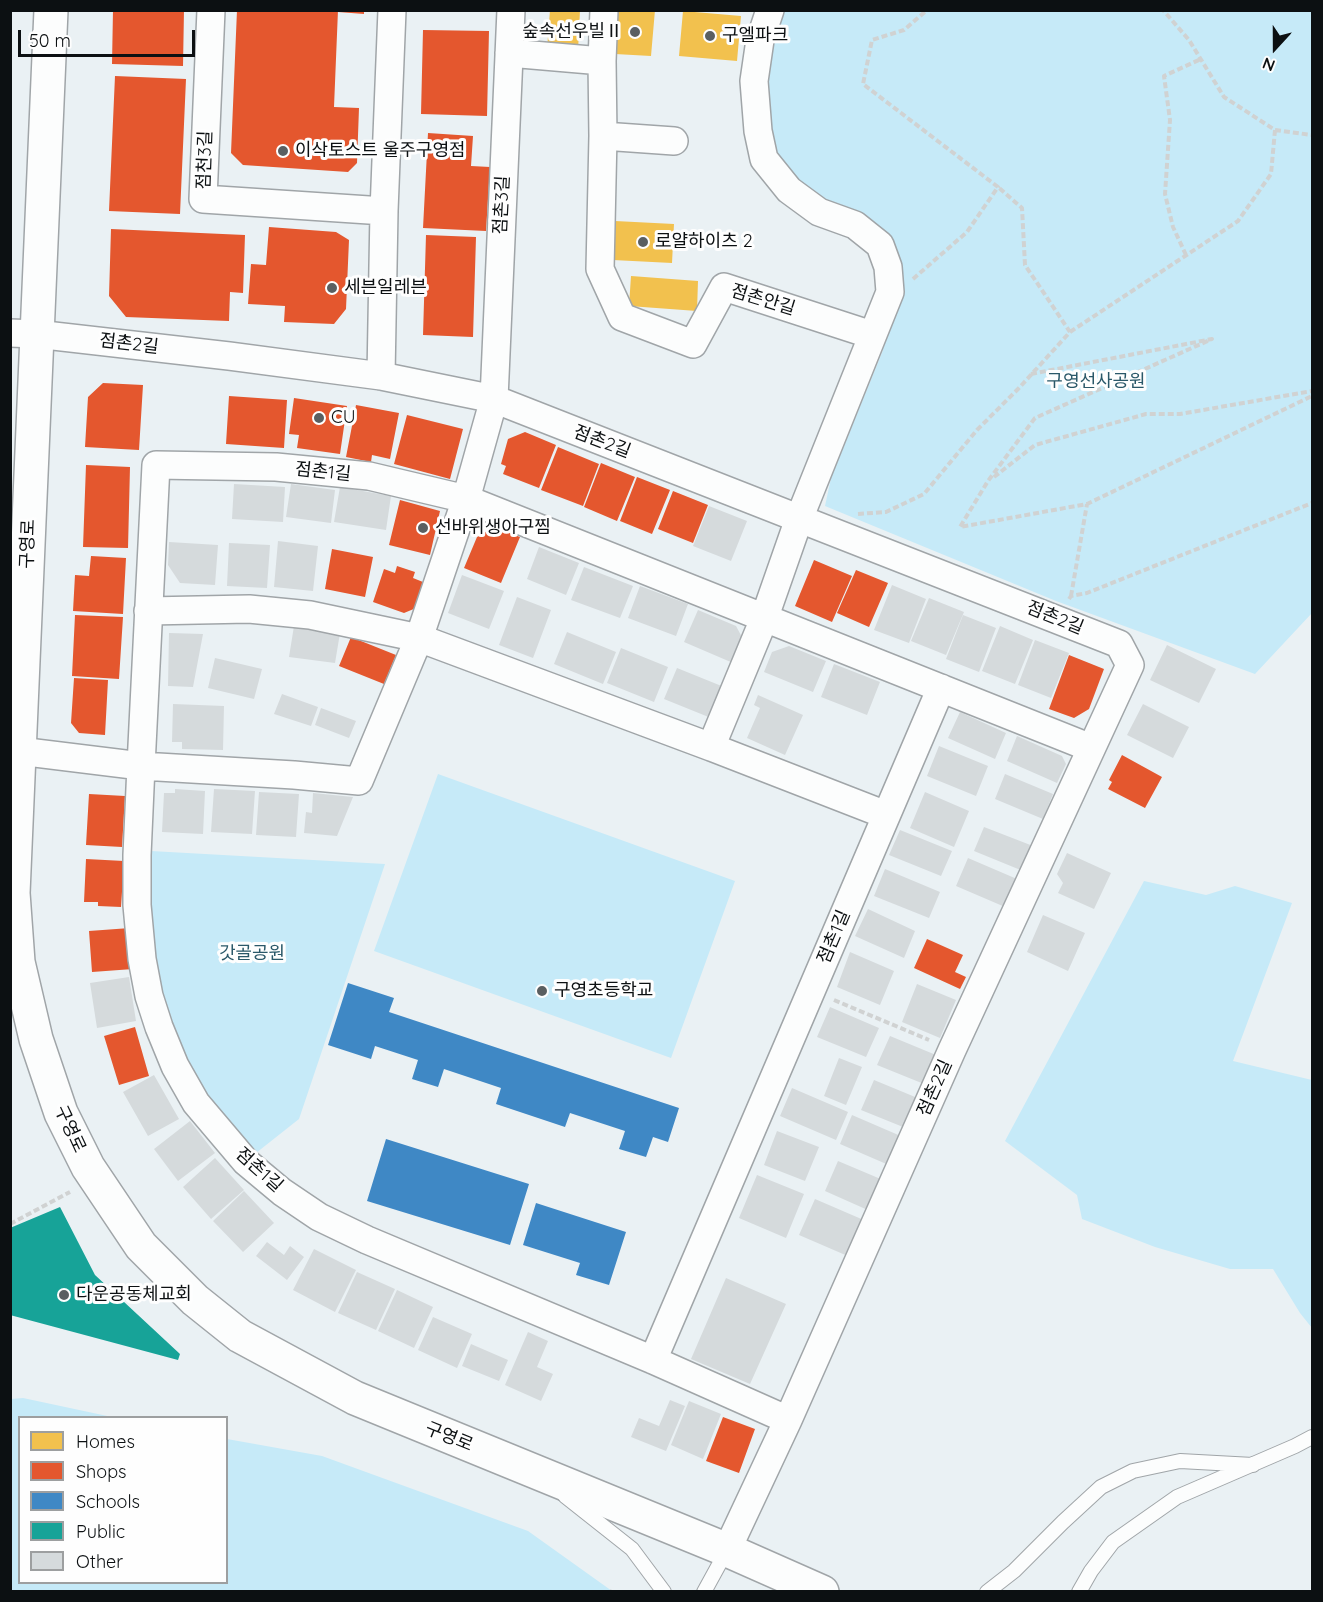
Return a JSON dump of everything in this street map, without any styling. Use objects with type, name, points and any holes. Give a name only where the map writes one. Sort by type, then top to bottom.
[{"type":"main road","name":"구영로","points":[[51,10],[23,334],[19,750],[13,893],[18,962],[36,1039],[61,1113],[88,1167],[141,1246],[195,1300],[240,1336],[355,1398],[727,1550],[822,1592]]},
{"type":"street","name":"점천3길","points":[[211,10],[203,199],[384,211]]},
{"type":"street","points":[[381,376],[384,211],[392,10]]},
{"type":"street","name":"점촌3길","points":[[419,638],[466,499],[494,399],[511,10]]},
{"type":"street","name":"점촌안길","points":[[604,10],[600,269],[621,317],[693,344],[724,287],[873,335]]},
{"type":"street","points":[[711,747],[764,619],[800,519],[890,292],[888,267],[880,245],[855,225],[819,212],[789,190],[764,159],[758,131],[753,81],[760,40],[770,10]]},
{"type":"street","points":[[509,53],[602,61]]},
{"type":"street","points":[[603,136],[674,141]]},
{"type":"street","name":"점촌2길","points":[[23,334],[229,356],[381,376],[494,399],[1119,644],[1130,665],[952,1050],[788,1420],[727,1550]]},
{"type":"street","name":"점촌1길","points":[[653,1360],[941,688],[466,499],[369,476],[276,467],[156,465],[137,855],[137,905],[142,960],[149,996],[175,1066],[196,1103],[246,1162],[282,1192],[319,1217],[429,1267],[653,1360],[788,1420]]},
{"type":"street","points":[[148,611],[249,609],[310,615],[419,638],[886,815]]},
{"type":"street","points":[[19,750],[141,766],[359,781],[419,638]]},
{"type":"street","points":[[941,688],[1091,748]]},
{"type":"lane","points":[[1079,1592],[1091,1571],[1113,1542],[1177,1497],[1312,1437]]},
{"type":"lane","points":[[987,1592],[1014,1571],[1101,1487],[1133,1471],[1180,1461],[1253,1465]]},
{"type":"lane","points":[[536,1472],[632,1549],[664,1592]]},
{"type":"lane","points":[[704,1592],[727,1550]]},
{"type":"path","points":[[927,10],[904,30],[872,40],[863,84],[998,187],[1022,208],[1025,265],[1070,332]]},
{"type":"path","points":[[1163,10],[1189,40],[1224,97],[1275,130],[1312,135]]},
{"type":"path","points":[[1186,255],[1173,227],[1165,194],[1170,120],[1164,76],[1201,59]]},
{"type":"path","points":[[853,514],[886,512],[924,494],[977,430],[1070,332],[1238,221],[1271,174],[1275,130]]},
{"type":"path","points":[[884,306],[967,232],[998,187]]},
{"type":"path","points":[[1031,374],[1212,339],[1035,418],[988,481],[960,527],[1087,504],[1312,396]]},
{"type":"path","points":[[988,481],[1035,445],[1146,414],[1180,414],[1312,391]]},
{"type":"path","points":[[1071,596],[1087,593],[1312,503]]},
{"type":"path","points":[[1055,618],[1071,596],[1087,504]]},
{"type":"path","points":[[811,990],[952,1050]]},
{"type":"path","points":[[10,1224],[96,1178]]},
{"type":"green space","name":"구영선사공원","points":[[770,11],[1312,11],[1312,613],[1255,674],[1056,601],[825,506],[831,478],[883,350],[872,335],[888,267],[819,212],[758,131]]},
{"type":"green space","points":[[438,774],[735,881],[671,1058],[374,951]]},
{"type":"green space","name":"갓골공원","points":[[151,851],[385,864],[299,1119],[256,1153],[203,1099],[168,1020],[153,950],[150,904]]},
{"type":"green space","points":[[1144,881],[1206,895],[1235,886],[1292,903],[1233,1061],[1312,1080],[1312,1328],[1273,1269],[1230,1269],[1155,1247],[1082,1219],[1077,1195],[1005,1141]]},
{"type":"green space","points":[[23,1398],[107,1416],[18,1416],[18,1584],[228,1584],[228,1439],[322,1456],[528,1531],[612,1591],[11,1591],[11,1399]]},
{"type":"building: Homes","points":[[550,10],[580,10],[578,51],[547,49]]},
{"type":"building: Homes","name":"숲속선우빌Ⅱ","points":[[618,10],[655,10],[651,56],[615,54]]},
{"type":"building: Homes","name":"구엘파크","points":[[683,11],[741,16],[737,61],[679,56]]},
{"type":"building: Homes","name":"로얄하이츠 2","points":[[615,221],[674,224],[672,263],[613,260]]},
{"type":"building: Homes","points":[[631,276],[698,281],[697,311],[629,306]]},
{"type":"building: Shops","points":[[113,10],[184,10],[183,66],[112,64]]},
{"type":"building: Shops","points":[[237,10],[338,10],[334,107],[359,108],[357,163],[348,172],[243,165],[231,153]]},
{"type":"building: Shops","points":[[338,10],[364,10],[364,14],[338,12]]},
{"type":"building: Shops","points":[[423,30],[489,31],[487,116],[421,114]]},
{"type":"building: Shops","points":[[115,76],[186,79],[180,214],[109,211]]},
{"type":"building: Shops","points":[[428,133],[473,136],[471,166],[490,167],[486,231],[423,228]]},
{"type":"building: Shops","points":[[269,227],[336,232],[349,240],[346,309],[334,324],[284,322],[285,306],[248,304],[251,264],[266,265]]},
{"type":"building: Shops","points":[[111,229],[245,235],[243,293],[230,292],[229,321],[126,317],[109,296]]},
{"type":"building: Shops","points":[[426,235],[476,237],[473,337],[423,335]]},
{"type":"building: Shops","points":[[103,383],[143,385],[139,450],[85,447],[88,397]]},
{"type":"building: Shops","points":[[229,396],[287,400],[284,448],[226,444]]},
{"type":"building: Shops","points":[[294,398],[347,406],[340,454],[297,448],[299,435],[289,434]]},
{"type":"building: Shops","points":[[356,405],[399,413],[390,459],[372,455],[371,462],[346,457]]},
{"type":"building: Shops","points":[[407,415],[463,429],[450,479],[394,464]]},
{"type":"building: Shops","points":[[525,432],[556,445],[539,488],[503,474],[506,466],[501,464],[508,439]]},
{"type":"building: Shops","points":[[558,447],[599,464],[583,506],[541,490]]},
{"type":"building: Shops","points":[[601,463],[635,477],[617,521],[584,507]]},
{"type":"building: Shops","points":[[86,465],[130,467],[128,548],[83,547]]},
{"type":"building: Shops","points":[[637,477],[670,490],[652,534],[620,521]]},
{"type":"building: Shops","points":[[673,491],[708,505],[693,543],[658,529]]},
{"type":"building: Shops","points":[[400,500],[440,511],[430,555],[389,545]]},
{"type":"building: Shops","points":[[494,527],[520,537],[501,583],[464,568],[477,537]]},
{"type":"building: Shops","points":[[332,549],[373,557],[365,597],[325,589]]},
{"type":"building: Shops","points":[[91,556],[126,558],[123,614],[73,611],[75,575],[89,576]]},
{"type":"building: Shops","points":[[814,560],[852,576],[832,622],[795,606]]},
{"type":"building: Shops","points":[[397,566],[415,572],[413,578],[428,584],[421,606],[404,613],[373,602],[384,569],[395,573]]},
{"type":"building: Shops","points":[[856,570],[888,583],[869,627],[837,613]]},
{"type":"building: Shops","points":[[75,615],[123,617],[119,679],[72,676]]},
{"type":"building: Shops","points":[[351,637],[396,655],[384,684],[339,666]]},
{"type":"building: Shops","points":[[1069,655],[1104,669],[1089,709],[1074,718],[1049,709]]},
{"type":"building: Shops","points":[[74,678],[108,680],[105,735],[79,733],[71,723]]},
{"type":"building: Shops","points":[[1122,755],[1162,777],[1145,808],[1108,789],[1112,782],[1109,780]]},
{"type":"building: Shops","points":[[89,794],[125,796],[122,847],[86,845]]},
{"type":"building: Shops","points":[[86,859],[124,861],[121,907],[98,906],[98,902],[84,902]]},
{"type":"building: Shops","points":[[130,928],[133,969],[92,972],[89,931]]},
{"type":"building: Shops","points":[[927,939],[963,955],[955,972],[966,977],[960,989],[914,968]]},
{"type":"building: Shops","points":[[135,1027],[149,1076],[119,1085],[104,1036]]},
{"type":"building: Shops","points":[[723,1417],[755,1429],[739,1473],[706,1461]]},
{"type":"building: Schools","points":[[348,983],[394,998],[389,1012],[679,1108],[668,1142],[653,1137],[646,1157],[619,1149],[625,1131],[570,1113],[565,1127],[496,1104],[501,1088],[444,1069],[438,1087],[412,1079],[418,1060],[375,1046],[371,1059],[328,1045]]},
{"type":"building: Schools","points":[[386,1139],[529,1184],[510,1245],[367,1201]]},
{"type":"building: Schools","points":[[536,1203],[626,1232],[609,1285],[576,1275],[580,1263],[523,1245]]},
{"type":"building: Public","name":"다운공동체교회","points":[[60,1207],[95,1275],[180,1354],[178,1360],[10,1315],[10,1228]]},
{"type":"building: Other","points":[[234,484],[285,487],[283,522],[232,519]]},
{"type":"building: Other","points":[[291,484],[335,490],[331,523],[286,517]]},
{"type":"building: Other","points":[[340,487],[391,496],[386,530],[334,522]]},
{"type":"building: Other","points":[[709,506],[747,521],[731,561],[693,546]]},
{"type":"building: Other","points":[[278,541],[318,546],[313,591],[274,587]]},
{"type":"building: Other","points":[[169,542],[218,545],[215,585],[180,583],[168,565]]},
{"type":"building: Other","points":[[229,543],[270,545],[267,588],[227,586]]},
{"type":"building: Other","points":[[539,547],[579,563],[566,595],[527,579]]},
{"type":"building: Other","points":[[584,567],[633,586],[620,618],[571,600]]},
{"type":"building: Other","points":[[462,575],[504,591],[489,629],[448,613]]},
{"type":"building: Other","points":[[892,585],[926,599],[909,643],[874,630]]},
{"type":"building: Other","points":[[640,586],[688,604],[676,636],[628,618]]},
{"type":"building: Other","points":[[517,597],[551,610],[533,658],[499,645]]},
{"type":"building: Other","points":[[929,598],[964,612],[946,655],[911,641]]},
{"type":"building: Other","points":[[698,610],[736,626],[743,639],[733,663],[684,642]]},
{"type":"building: Other","points":[[963,615],[996,628],[979,672],[946,659]]},
{"type":"building: Other","points":[[294,626],[340,633],[335,663],[289,657]]},
{"type":"building: Other","points":[[1000,626],[1033,640],[1015,684],[982,671]]},
{"type":"building: Other","points":[[567,632],[616,652],[603,684],[554,664]]},
{"type":"building: Other","points":[[169,633],[203,634],[193,687],[168,686]]},
{"type":"building: Other","points":[[1035,640],[1069,653],[1051,698],[1018,685]]},
{"type":"building: Other","points":[[1167,645],[1216,669],[1199,703],[1150,680]]},
{"type":"building: Other","points":[[789,646],[826,661],[813,692],[764,672],[772,652]]},
{"type":"building: Other","points":[[621,648],[668,667],[654,702],[607,683]]},
{"type":"building: Other","points":[[215,658],[262,669],[254,699],[208,688]]},
{"type":"building: Other","points":[[834,664],[880,682],[867,715],[821,697]]},
{"type":"building: Other","points":[[677,668],[724,687],[711,718],[664,699]]},
{"type":"building: Other","points":[[282,694],[318,707],[311,726],[274,714]]},
{"type":"building: Other","points":[[758,695],[803,715],[785,755],[747,738],[760,708],[754,705]]},
{"type":"building: Other","points":[[173,704],[224,706],[223,750],[182,749],[182,742],[172,742]]},
{"type":"building: Other","points":[[1143,704],[1189,727],[1173,758],[1127,735]]},
{"type":"building: Other","points":[[321,708],[356,721],[349,738],[315,725]]},
{"type":"building: Other","points":[[960,712],[1006,733],[995,759],[948,738]]},
{"type":"building: Other","points":[[1017,736],[1062,756],[1066,764],[1057,783],[1007,761]]},
{"type":"building: Other","points":[[939,746],[988,766],[976,796],[927,776]]},
{"type":"building: Other","points":[[1005,774],[1053,794],[1043,819],[995,799]]},
{"type":"building: Other","points":[[175,789],[205,791],[203,834],[162,832],[164,793],[175,793]]},
{"type":"building: Other","points":[[214,789],[255,791],[252,834],[211,832]]},
{"type":"building: Other","points":[[259,792],[299,794],[296,837],[256,835]]},
{"type":"building: Other","points":[[925,792],[969,811],[954,847],[910,828]]},
{"type":"building: Other","points":[[313,793],[353,797],[337,836],[304,833],[306,812],[312,813]]},
{"type":"building: Other","points":[[984,827],[1033,846],[1023,871],[974,851]]},
{"type":"building: Other","points":[[900,830],[952,851],[941,876],[889,855]]},
{"type":"building: Other","points":[[1067,853],[1111,873],[1094,909],[1058,893],[1063,883],[1057,874]]},
{"type":"building: Other","points":[[968,858],[1017,879],[1005,907],[956,886]]},
{"type":"building: Other","points":[[885,869],[940,892],[929,918],[874,896]]},
{"type":"building: Other","points":[[868,909],[915,931],[904,958],[855,936]]},
{"type":"building: Other","points":[[1043,915],[1085,933],[1068,971],[1027,952]]},
{"type":"building: Other","points":[[850,952],[894,971],[880,1005],[837,987]]},
{"type":"building: Other","points":[[129,977],[136,1021],[97,1028],[90,983]]},
{"type":"building: Other","points":[[917,984],[956,1000],[940,1038],[902,1022]]},
{"type":"building: Other","points":[[830,1007],[879,1028],[866,1057],[817,1037]]},
{"type":"building: Other","points":[[890,1036],[936,1055],[924,1084],[877,1065]]},
{"type":"building: Other","points":[[839,1058],[862,1067],[846,1105],[824,1096]]},
{"type":"building: Other","points":[[154,1075],[179,1119],[148,1136],[123,1092]]},
{"type":"building: Other","points":[[874,1080],[920,1099],[908,1129],[861,1110]]},
{"type":"building: Other","points":[[792,1088],[848,1112],[836,1140],[780,1116]]},
{"type":"building: Other","points":[[852,1115],[903,1137],[891,1166],[840,1144]]},
{"type":"building: Other","points":[[190,1121],[215,1153],[178,1181],[154,1149]]},
{"type":"building: Other","points":[[777,1131],[819,1147],[805,1181],[764,1165]]},
{"type":"building: Other","points":[[215,1158],[244,1190],[211,1219],[183,1187]]},
{"type":"building: Other","points":[[838,1161],[883,1180],[870,1211],[825,1191]]},
{"type":"building: Other","points":[[757,1175],[804,1194],[786,1238],[739,1218]]},
{"type":"building: Other","points":[[244,1191],[274,1223],[243,1252],[213,1221]]},
{"type":"building: Other","points":[[815,1199],[866,1221],[850,1257],[799,1235]]},
{"type":"building: Other","points":[[267,1242],[284,1255],[290,1246],[304,1257],[287,1280],[256,1256]]},
{"type":"building: Other","points":[[314,1249],[356,1270],[335,1312],[293,1290]]},
{"type":"building: Other","points":[[357,1272],[395,1289],[376,1330],[338,1313]]},
{"type":"building: Other","points":[[726,1278],[786,1304],[750,1384],[691,1359]]},
{"type":"building: Other","points":[[397,1290],[433,1307],[414,1348],[378,1331]]},
{"type":"building: Other","points":[[433,1317],[472,1334],[457,1368],[418,1350]]},
{"type":"building: Other","points":[[528,1332],[548,1341],[537,1367],[553,1374],[541,1401],[505,1385]]},
{"type":"building: Other","points":[[471,1344],[508,1360],[499,1381],[462,1366]]},
{"type":"building: Other","points":[[670,1400],[685,1406],[666,1451],[631,1437],[639,1418],[659,1426]]},
{"type":"building: Other","points":[[689,1401],[721,1414],[703,1459],[671,1445]]},
{"type":"place","name":"숲속선우빌Ⅱ","points":[[635,32]]},
{"type":"place","name":"구엘파크","points":[[710,36]]},
{"type":"place","name":"이삭토스트 울주구영점","points":[[283,151]]},
{"type":"place","name":"로얄하이츠 2","points":[[643,242]]},
{"type":"place","name":"세븐일레븐","points":[[332,288]]},
{"type":"place","name":"CU","points":[[319,418]]},
{"type":"place","name":"선바위생아구찜","points":[[423,528]]},
{"type":"place","name":"구영초등학교","points":[[542,991]]},
{"type":"place","name":"다운공동체교회","points":[[64,1295]]}]
